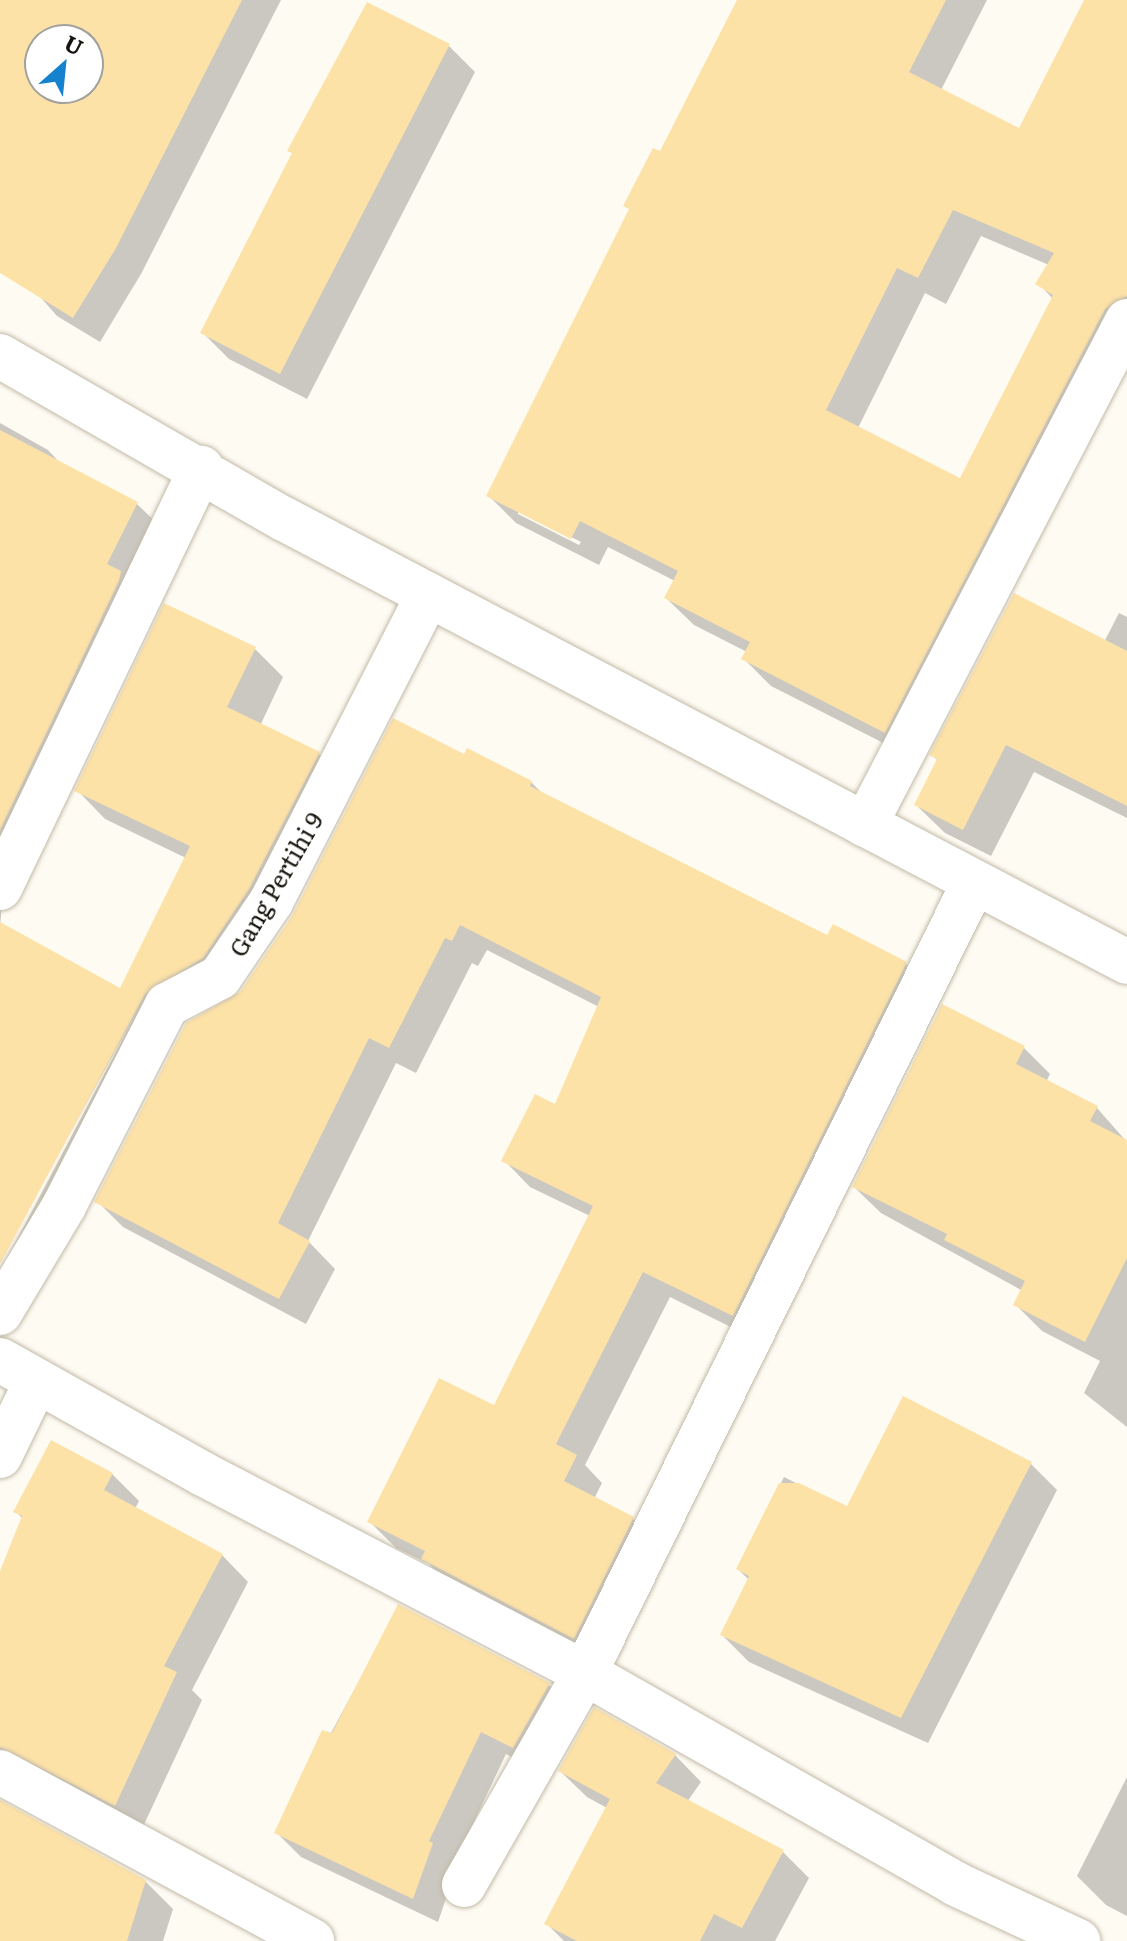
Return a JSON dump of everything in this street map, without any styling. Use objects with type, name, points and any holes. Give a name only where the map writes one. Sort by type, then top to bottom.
[{"type":"street","points":[[865,825],[1127,321]]},
{"type":"street","points":[[0,356],[428,595],[1127,962]]},
{"type":"street","points":[[0,888],[201,468]]},
{"type":"street","name":"Gang Pertihi 9","points":[[0,1313],[64,1206],[167,1005],[220,977],[271,902],[428,595]]},
{"type":"street","points":[[464,1885],[585,1673],[974,882]]},
{"type":"street","points":[[0,1456],[18,1371],[585,1673],[956,1884],[1078,1941]]},
{"type":"street","points":[[0,1772],[312,1941]]},
{"type":"building","points":[[0,0],[242,0],[116,248],[73,318],[0,273]]},
{"type":"building","points":[[737,0],[946,0],[909,72],[1019,128],[1084,0],[1127,0],[1127,296],[1105,309],[885,733],[741,659],[750,642],[664,598],[678,571],[580,521],[571,539],[486,496],[629,209],[623,206],[653,148],[660,151]],"holes":[[[953,210],[1054,253],[1035,284],[1053,295],[960,478],[826,410],[897,268],[918,278]]]},
{"type":"building","points":[[367,2],[450,44],[280,374],[200,333],[292,153],[287,151]]},
{"type":"building","points":[[0,430],[138,502],[107,564],[121,571],[119,581],[0,830]]},
{"type":"building","points":[[1014,593],[1127,651],[1127,806],[1006,745],[963,830],[914,805],[937,759],[929,755]]},
{"type":"building","points":[[164,603],[256,647],[227,707],[320,752],[249,889],[203,958],[145,994],[0,1264],[0,922],[120,988],[190,846],[74,791]]},
{"type":"building","points":[[393,718],[464,754],[467,748],[532,781],[530,786],[827,935],[833,924],[907,962],[733,1316],[643,1272],[556,1444],[577,1455],[564,1481],[634,1517],[574,1639],[421,1559],[425,1551],[367,1522],[439,1378],[494,1405],[593,1206],[501,1161],[535,1094],[555,1104],[601,997],[460,925],[452,941],[445,938],[389,1048],[369,1038],[278,1223],[310,1241],[279,1299],[94,1202],[186,1023],[240,992],[292,916]]},
{"type":"building","points":[[942,1004],[1025,1046],[1016,1064],[1098,1106],[1090,1121],[1127,1140],[1127,1258],[1085,1342],[1013,1305],[1025,1281],[944,1240],[947,1234],[852,1187]]},
{"type":"building","points":[[903,1396],[1032,1462],[901,1718],[720,1635],[749,1576],[736,1569],[779,1483],[799,1483],[847,1506]]},
{"type":"building","points":[[51,1440],[113,1473],[104,1490],[223,1554],[164,1666],[177,1672],[115,1806],[0,1747],[0,1571],[22,1516],[13,1512]]},
{"type":"building","points":[[398,1604],[550,1683],[513,1748],[481,1732],[429,1841],[433,1843],[413,1899],[274,1833],[322,1730],[332,1733]]},
{"type":"building","points":[[594,1707],[676,1754],[656,1783],[784,1850],[742,1928],[714,1914],[700,1941],[577,1941],[544,1924],[610,1799],[558,1771]]},
{"type":"building","points":[[0,1800],[146,1880],[127,1941],[0,1941]]}]
